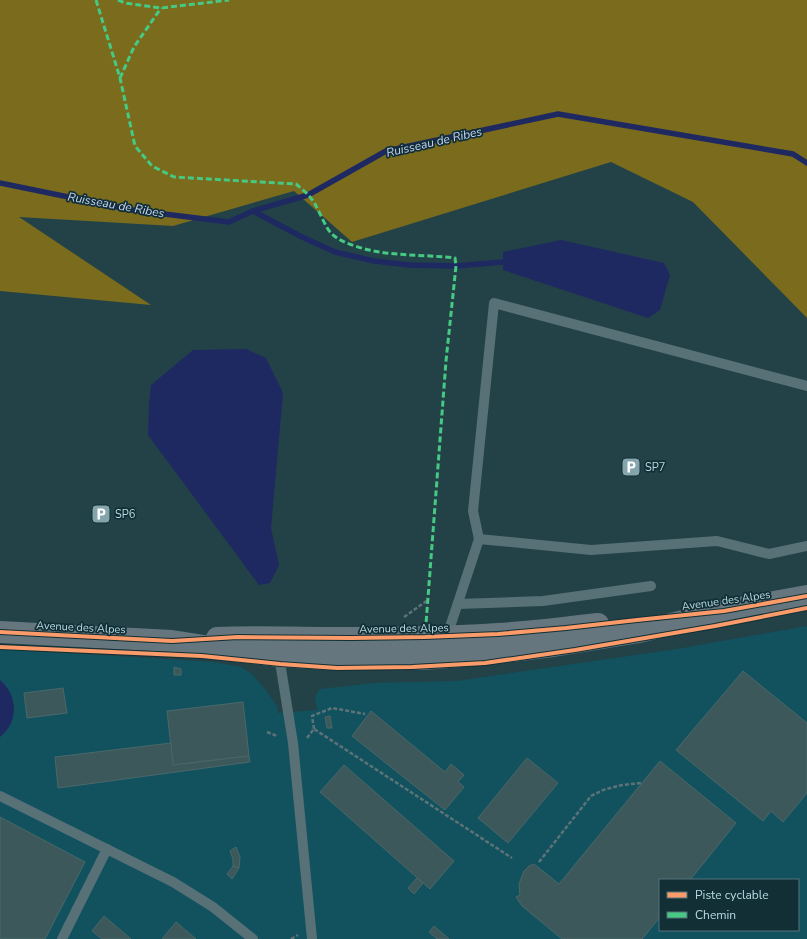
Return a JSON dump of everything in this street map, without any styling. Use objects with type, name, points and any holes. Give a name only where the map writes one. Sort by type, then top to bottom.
[{"type":"main road","name":"Avenue des Alpes","points":[[0,632],[172,641],[279,656],[328,659],[426,659],[487,654],[553,646],[639,632],[724,612],[807,596]]},
{"type":"main road","name":"Avenue des Alpes","points":[[390,660],[422,643],[447,636],[498,634],[558,629],[724,612]]},
{"type":"main road","name":"Avenue des Alpes","points":[[447,636],[460,646],[475,647],[487,654]]},
{"type":"main road","name":"Avenue des Alpes","points":[[172,641],[238,637],[371,638],[422,643]]},
{"type":"main road","points":[[279,656],[291,648],[304,648],[316,638]]},
{"type":"main road","name":"Avenue des Alpes","points":[[328,659],[338,651],[360,650],[371,638]]},
{"type":"lane","points":[[447,636],[479,539],[473,511],[494,303],[807,386]]},
{"type":"lane","points":[[479,539],[591,550],[718,541],[769,554],[807,546]]},
{"type":"lane","points":[[458,604],[543,601],[651,586]]},
{"type":"lane","points":[[279,656],[293,743],[312,939]]},
{"type":"lane","points":[[0,796],[173,882],[213,907],[253,939]]},
{"type":"lane","points":[[62,939],[107,849]]},
{"type":"path","points":[[404,617],[428,600]]},
{"type":"path","points":[[365,714],[332,708],[312,716],[314,729],[512,858]]},
{"type":"path","points":[[267,732],[293,743],[304,741],[314,729]]},
{"type":"path","points":[[539,862],[591,796],[603,790],[622,785],[642,783]]},
{"type":"shaded area","points":[[0,0],[807,0],[807,318],[693,202],[611,162],[352,242],[294,191],[173,226],[19,217],[151,305],[0,291]]},
{"type":"shaded area","points":[[807,626],[807,939],[0,939],[0,649],[213,662],[241,667],[253,675],[265,689],[277,706],[278,713],[317,710],[315,697],[320,689],[375,683],[457,681],[677,649]]},
{"type":"water","points":[[561,240],[664,263],[670,275],[660,310],[648,318],[503,270],[503,252]]},
{"type":"water","points":[[246,349],[266,358],[283,393],[271,528],[279,565],[270,583],[259,585],[148,435],[151,385],[193,350]]},
{"type":"water","points":[[0,680],[10,693],[14,708],[11,724],[0,737]]},
{"type":"building","points":[[174,667],[181,669],[181,675],[174,675]]},
{"type":"building","points":[[743,671],[807,723],[807,793],[783,822],[771,811],[763,821],[676,750]]},
{"type":"building","points":[[63,688],[67,713],[27,718],[24,693]]},
{"type":"building","points":[[243,702],[249,756],[173,765],[167,711]]},
{"type":"building","points":[[371,711],[445,772],[451,764],[464,775],[458,782],[464,787],[445,810],[352,736]]},
{"type":"building","points":[[330,716],[332,728],[327,728],[325,717]]},
{"type":"building","points":[[171,743],[173,765],[249,756],[250,762],[58,788],[55,757]]},
{"type":"building","points":[[527,758],[558,783],[508,843],[478,818]]},
{"type":"building","points":[[660,761],[736,823],[691,879],[659,879],[659,918],[642,939],[562,939],[522,906],[516,897],[520,895],[519,884],[524,871],[529,866],[534,864],[559,884]]},
{"type":"building","points":[[344,765],[454,861],[430,889],[320,792]]},
{"type":"building","points":[[0,817],[85,862],[45,939],[0,939]]},
{"type":"building","points":[[236,847],[240,857],[239,868],[233,866],[233,859],[230,851]]},
{"type":"building","points":[[233,866],[239,868],[232,879],[227,874]]},
{"type":"building","points":[[417,878],[423,883],[414,894],[408,888]]},
{"type":"building","points":[[104,916],[131,939],[102,939],[92,931]]},
{"type":"building","points":[[176,922],[196,939],[162,939]]},
{"type":"building","points":[[434,926],[449,939],[437,939],[429,932]]},
{"type":"waterway","name":"Ruisseau de Ribes","points":[[0,183],[132,210],[229,222],[253,211],[308,195],[386,151],[558,114],[793,154],[807,163]]},
{"type":"waterway","points":[[253,211],[302,237],[335,252],[374,261],[409,265],[456,266],[503,262]]},
{"type":"marked path","points":[[96,0],[120,78],[135,146],[152,166],[174,177],[296,184],[312,200],[329,231],[342,241],[367,250],[379,252],[455,258],[456,266],[446,361],[425,637]]},
{"type":"marked path","points":[[118,0],[125,3],[161,8],[229,0]]},
{"type":"marked path","points":[[120,78],[134,47],[161,8]]},
{"type":"cycle path","points":[[0,632],[172,641],[238,637],[351,638],[498,634],[724,611],[807,596]]},
{"type":"cycle path","points":[[0,647],[202,656],[337,668],[412,667],[485,663],[575,650],[715,626],[807,608]]},
{"type":"place","name":"SP7","points":[[631,467]]},
{"type":"place","name":"SP6","points":[[101,514]]}]
